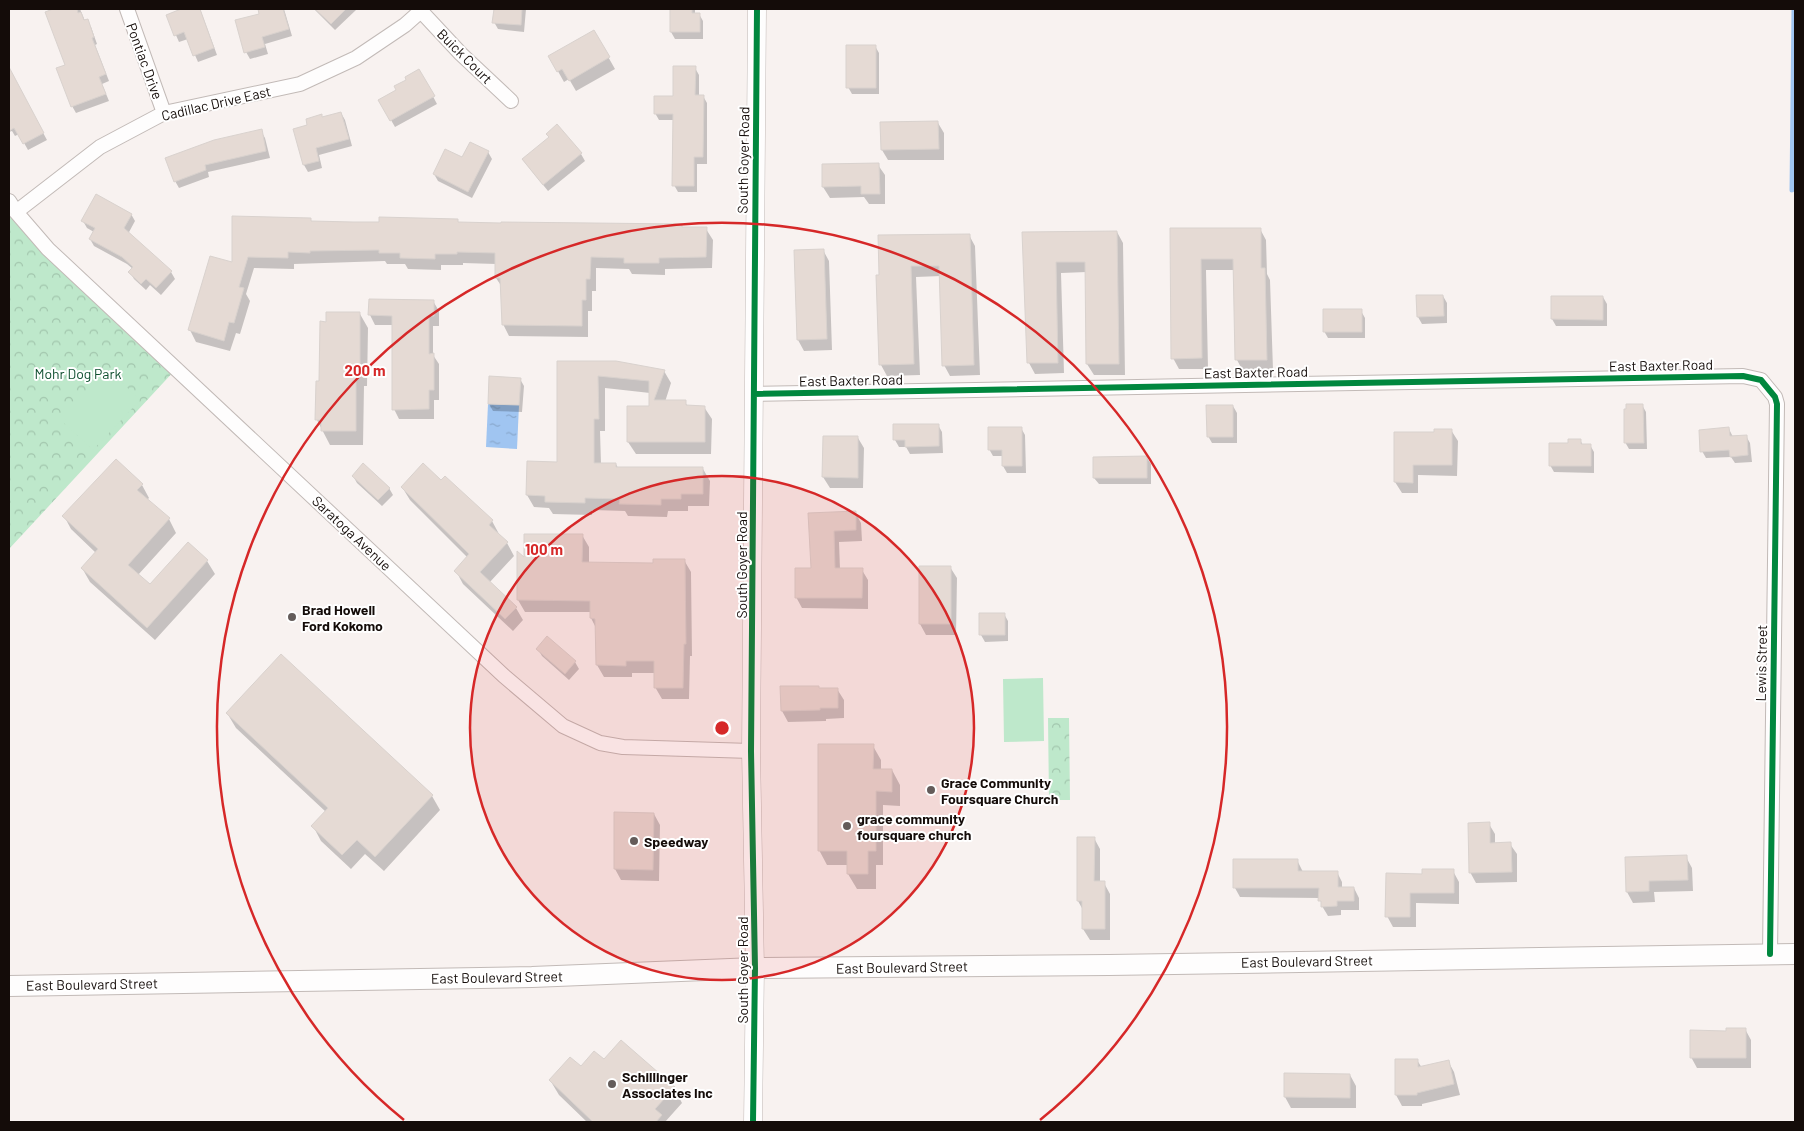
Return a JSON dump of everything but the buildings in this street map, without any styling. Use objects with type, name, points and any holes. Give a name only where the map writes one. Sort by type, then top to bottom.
[{"type":"main road","name":"East Boulevard Street","points":[[9,986],[532,977],[755,968],[1795,954]]},
{"type":"street","name":"Pontiac Drive","points":[[126,9],[164,113]]},
{"type":"street","name":"Cadillac Drive East","points":[[12,206],[100,146],[164,113],[300,84],[356,58],[405,25],[421,9]]},
{"type":"street","name":"Buick Court","points":[[421,9],[461,54],[511,101]]},
{"type":"street","name":"South Goyer Road","points":[[753,1122],[755,968],[751,751],[757,9]]},
{"type":"street","name":"Saratoga Avenue","points":[[12,206],[48,249],[504,676],[563,726],[600,743],[623,748],[751,751]]},
{"type":"street","name":"East Baxter Road","points":[[754,394],[1743,376],[1758,380]]},
{"type":"street","name":"Lewis Street","points":[[1758,380],[1775,397],[1777,404],[1770,954]]},
{"type":"green space","name":"Mohr Dog Park","points":[[9,201],[176,369],[9,549]]},
{"type":"green space","points":[[112,373],[140,400],[93,450],[63,422]]},
{"type":"green space","points":[[1043,678],[1044,741],[1004,742],[1003,679]]},
{"type":"green space","points":[[1048,718],[1069,718],[1070,800],[1049,800]]},
{"type":"water","points":[[488,404],[519,405],[517,449],[486,447]]},
{"type":"waterway","points":[[1792,190],[1794,9]]},
{"type":"cycle path","points":[[753,1122],[755,968],[751,751],[757,9]]},
{"type":"cycle path","points":[[754,394],[1743,376],[1761,380],[1775,397],[1777,404],[1770,954]]},
{"type":"place","name":"Brad Howell Ford Kokomo","points":[[292,617]]},
{"type":"place","name":"Grace Community Foursquare Church","points":[[931,790]]},
{"type":"place","name":"grace community foursquare church","points":[[847,826]]},
{"type":"place","name":"Speedway","points":[[634,841]]},
{"type":"place","name":"Schillinger Associates Inc","points":[[612,1084]]}]
